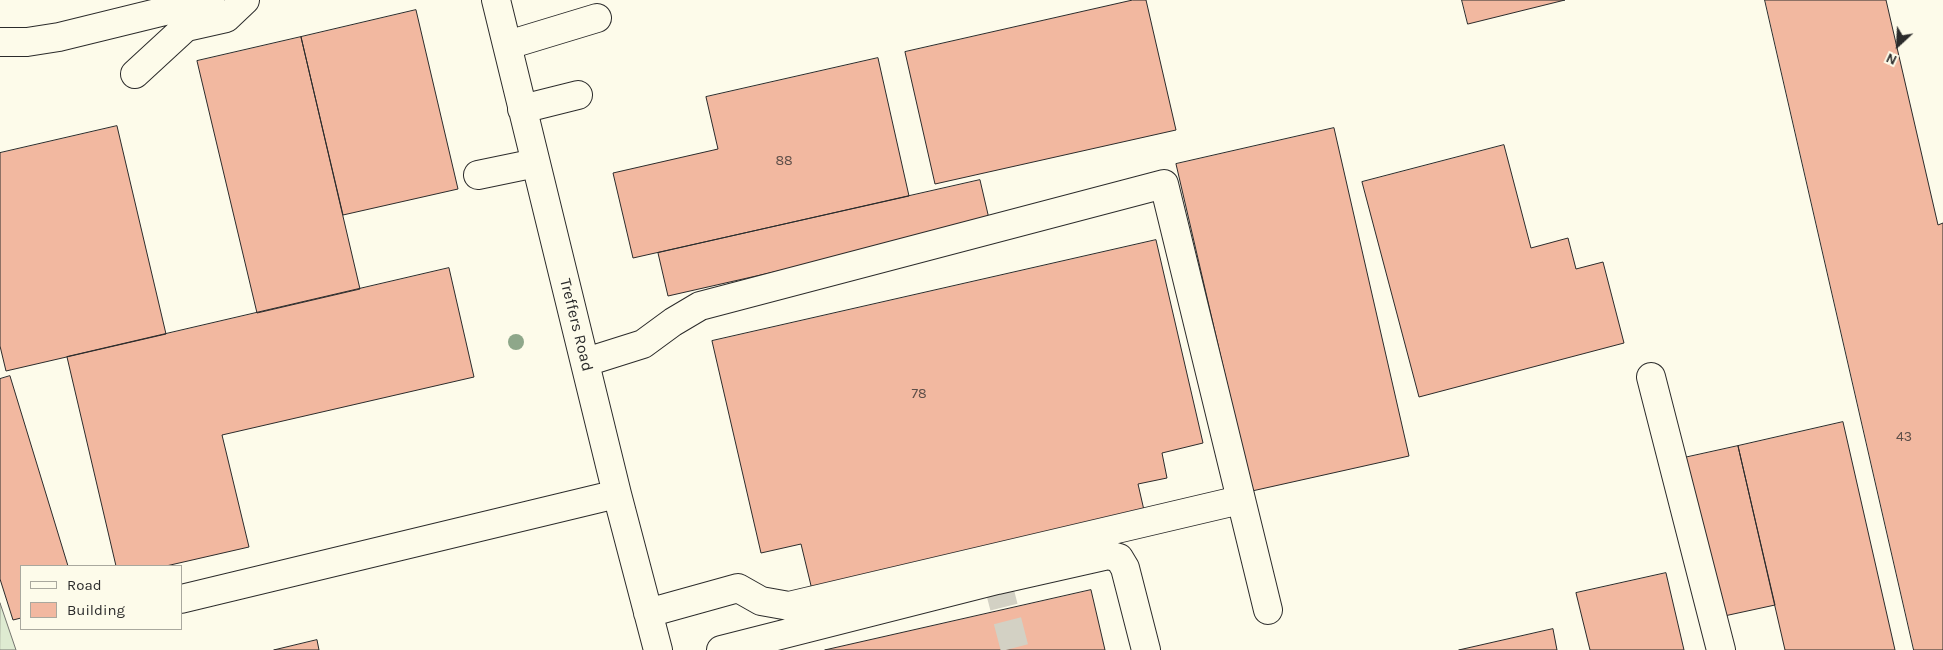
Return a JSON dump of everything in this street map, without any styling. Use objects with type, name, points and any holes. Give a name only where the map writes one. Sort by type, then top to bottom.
[{"type":"street","points":[[0,42],[27,42],[59,36],[169,4],[210,0]]},
{"type":"street","points":[[135,74],[186,27],[226,18],[245,0]]},
{"type":"street","name":"Treffers Road","points":[[496,0],[617,494],[658,650]]},
{"type":"street","points":[[508,46],[597,18]]},
{"type":"street","points":[[522,109],[578,96]]},
{"type":"street","points":[[478,175],[536,163]]},
{"type":"street","points":[[586,362],[643,344],[700,306],[1164,184],[1268,610]]},
{"type":"street","points":[[1651,377],[1721,650]]},
{"type":"street","points":[[182,599],[617,494]]},
{"type":"street","points":[[648,613],[738,588],[761,601],[789,606],[1240,500]]},
{"type":"street","points":[[721,650],[997,580],[1108,555],[1119,558],[1126,568],[1146,650]]},
{"type":"green space","points":[[0,603],[16,650],[0,650]]},
{"type":"building","points":[[1133,0],[1146,0],[1176,130],[935,184],[905,52]]},
{"type":"building","points":[[1462,0],[1565,0],[1468,24]]},
{"type":"building","points":[[1765,0],[1886,0],[1938,225],[1943,223],[1943,650],[1914,650]]},
{"type":"building","points":[[416,10],[458,189],[343,215],[301,37]]},
{"type":"building","points":[[301,37],[360,289],[257,313],[197,61]]},
{"type":"building","points":[[878,58],[909,196],[633,258],[613,173],[718,149],[706,97]]},
{"type":"building","points":[[117,126],[166,334],[6,371],[0,346],[0,153]]},
{"type":"building","points":[[1334,128],[1409,456],[1252,491],[1176,164]]},
{"type":"building","points":[[1504,145],[1531,248],[1568,238],[1576,269],[1603,262],[1624,343],[1419,397],[1362,182]]},
{"type":"building","points":[[980,180],[990,223],[668,296],[658,253]]},
{"type":"building","points":[[1156,240],[1203,443],[1162,453],[1167,478],[1138,484],[1146,519],[813,594],[801,544],[761,553],[712,341]]},
{"type":"building","points":[[449,268],[474,377],[222,435],[249,547],[170,565],[116,565],[67,357]]},
{"type":"building","points":[[10,376],[68,565],[20,565],[20,618],[13,620],[0,579],[0,379]]},
{"type":"building","points":[[1843,422],[1895,650],[1785,650],[1738,446]]},
{"type":"building","points":[[1738,446],[1775,605],[1715,618],[1679,459]]},
{"type":"building","points":[[1666,573],[1684,650],[1590,650],[1576,593]]},
{"type":"building","points":[[1091,590],[1105,650],[825,650]]},
{"type":"building","points":[[1553,629],[1557,650],[1459,650]]},
{"type":"building","points":[[317,640],[319,650],[274,650]]},
{"type":"tunnel","points":[[997,580],[1015,650]]}]
